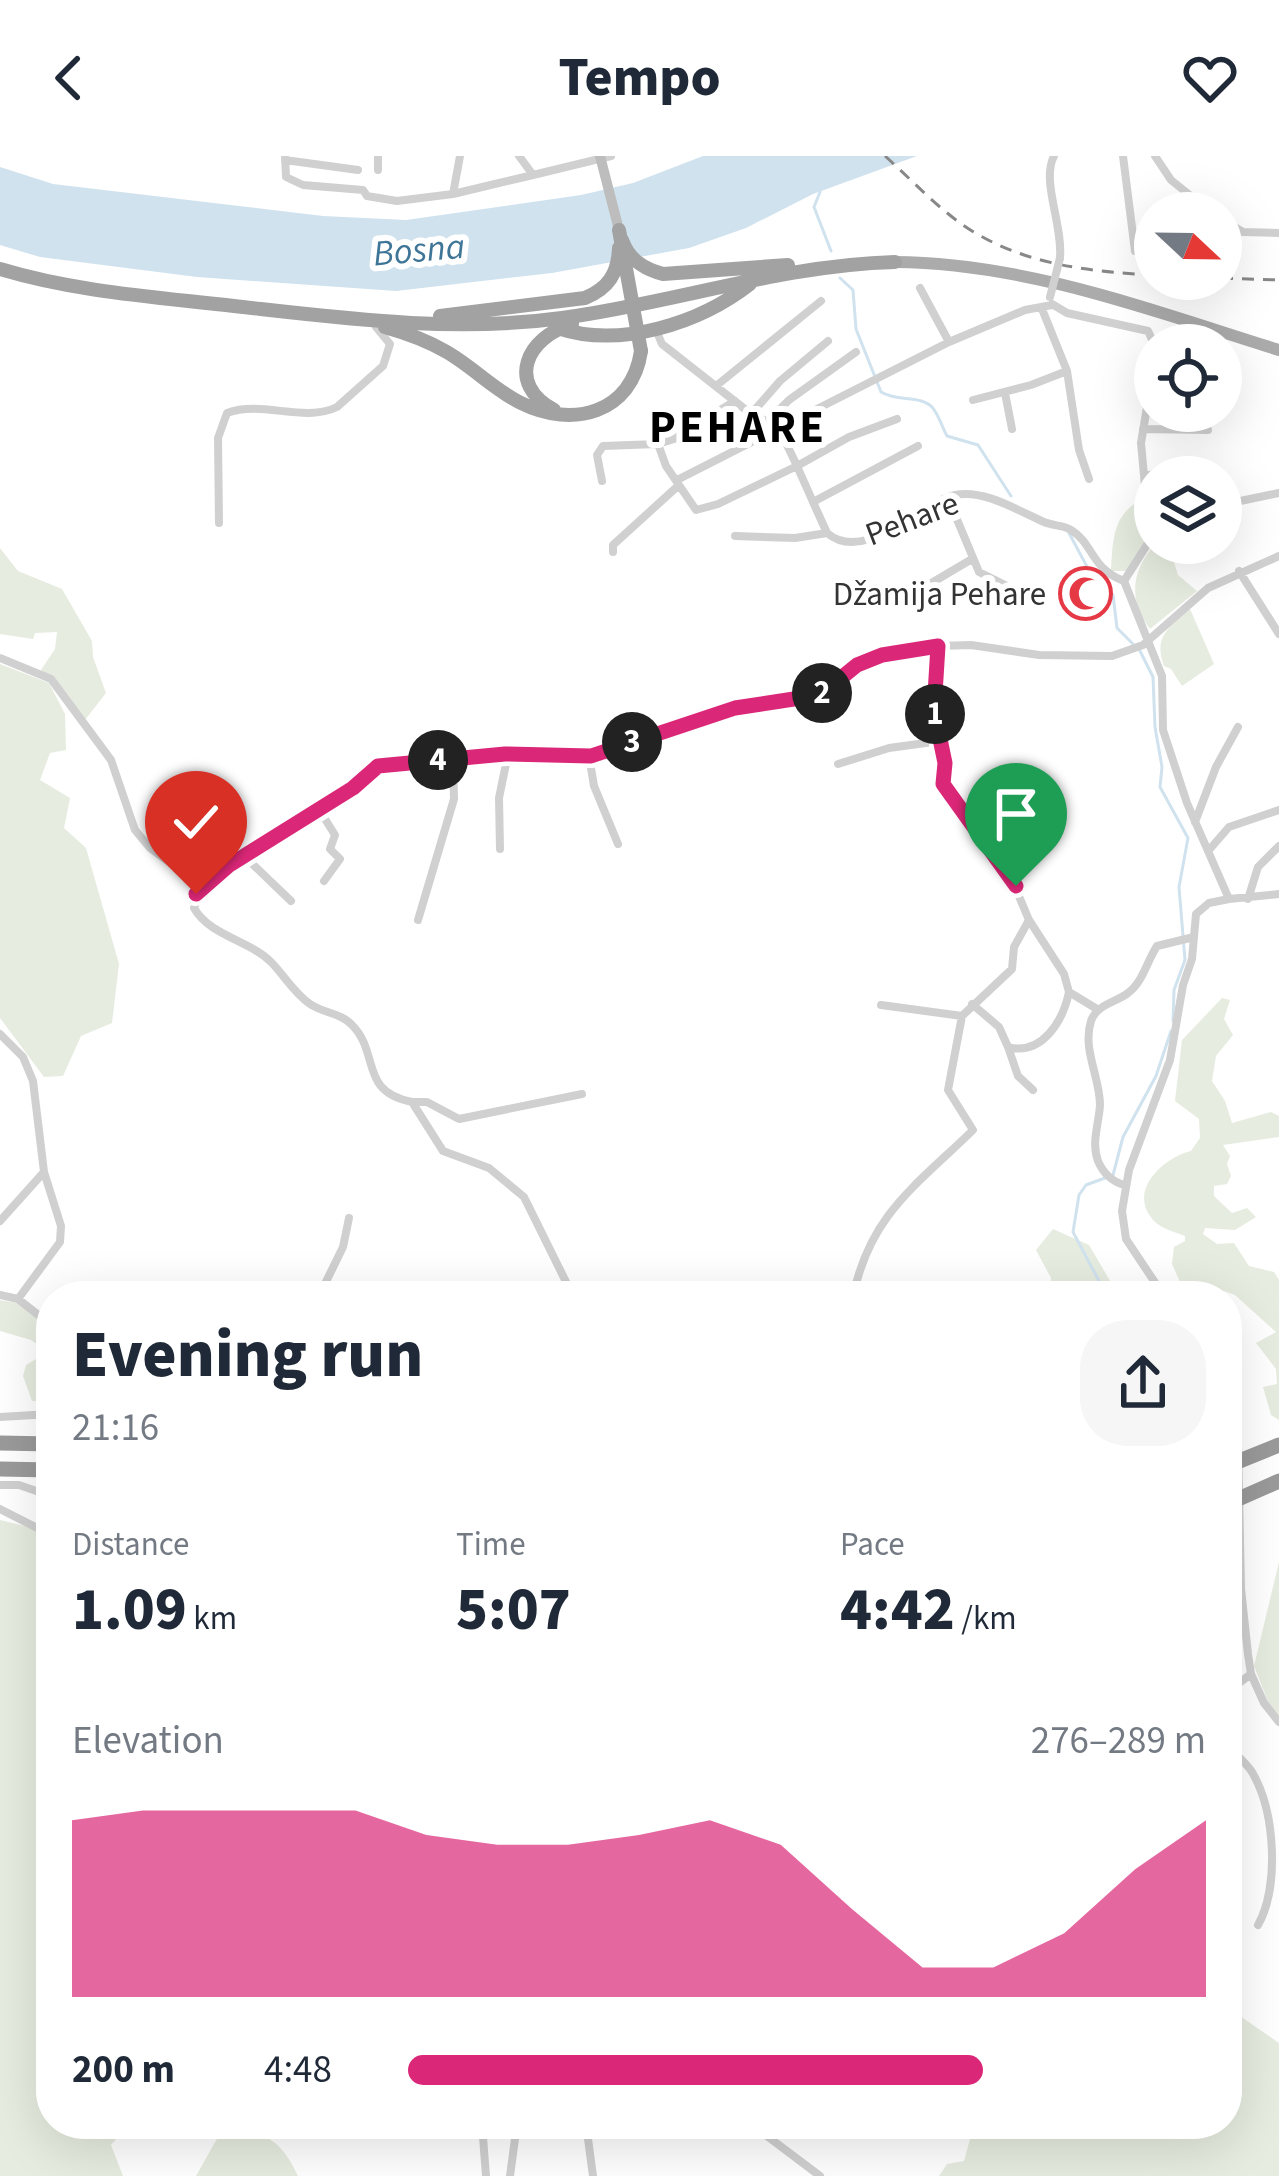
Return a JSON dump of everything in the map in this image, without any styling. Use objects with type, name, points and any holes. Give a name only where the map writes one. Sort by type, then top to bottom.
[{"type":"highway","points":[[619,230],[626,249],[648,270],[675,274],[854,258],[895,262]]},
{"type":"highway","points":[[321,316],[341,312],[431,317],[591,296],[608,283],[618,262],[619,230]]},
{"type":"highway","points":[[321,316],[425,340],[530,407],[554,415],[603,409],[623,395],[636,374],[641,351],[619,230]]},
{"type":"highway","points":[[0,269],[98,290],[321,316],[509,323],[564,318],[825,267],[895,262]]},
{"type":"highway","points":[[558,328],[598,335],[656,330],[737,294],[756,278]]},
{"type":"highway","points":[[582,415],[556,411],[537,398],[530,387],[532,348],[558,328],[658,305],[676,296]]},
{"type":"highway","points":[[0,1444],[36,1444]]},
{"type":"highway","points":[[1242,1460],[1279,1445]]},
{"type":"highway","points":[[0,1469],[36,1470]]},
{"type":"highway","points":[[1242,1497],[1279,1481]]},
{"type":"main road","points":[[600,156],[619,230]]},
{"type":"main road","points":[[895,262],[964,266],[1036,278],[1279,350]]},
{"type":"street","points":[[378,156],[378,170]]},
{"type":"street","points":[[453,194],[460,156]]},
{"type":"street","points":[[519,156],[533,176]]},
{"type":"street","points":[[358,170],[332,161],[285,158],[286,177],[292,182],[363,190],[385,201],[453,194],[611,156]]},
{"type":"street","points":[[1052,156],[1047,173],[1061,230],[1060,258],[1048,304],[1089,478]]},
{"type":"street","points":[[1123,156],[1134,236]]},
{"type":"street","points":[[1155,156],[1186,192]]},
{"type":"street","points":[[1242,231],[1279,233]]},
{"type":"street","points":[[920,288],[949,342]]},
{"type":"street","points":[[716,386],[821,301]]},
{"type":"street","points":[[613,552],[613,545],[678,483],[949,342],[1048,304],[1134,328]]},
{"type":"street","points":[[219,523],[218,438],[227,413],[270,408],[328,412],[337,407],[388,359],[390,344],[375,326]]},
{"type":"street","points":[[656,330],[662,344],[735,401],[779,428],[813,502]]},
{"type":"street","points":[[752,413],[780,381],[828,341]]},
{"type":"street","points":[[767,422],[788,400],[856,352]]},
{"type":"street","points":[[973,400],[1066,371]]},
{"type":"street","points":[[1005,393],[1012,429]]},
{"type":"street","points":[[602,481],[597,455],[603,446],[658,444],[687,432],[735,401]]},
{"type":"street","points":[[658,444],[692,507],[704,509],[897,418]]},
{"type":"street","name":"Pehare","points":[[918,446],[813,502],[827,533],[848,543],[880,535],[948,498],[965,495],[1008,504],[1072,530],[1101,569],[1124,581]]},
{"type":"street","points":[[1242,501],[1279,493]]},
{"type":"street","points":[[948,498],[972,559],[985,576],[1027,596]]},
{"type":"street","points":[[735,536],[827,533]]},
{"type":"street","points":[[582,1094],[459,1119],[427,1102],[395,1099],[371,1075],[350,1022],[310,1004],[272,962],[204,922],[194,900],[202,886],[320,811],[378,766],[508,754],[589,756],[735,708],[820,695],[857,665],[882,655],[938,646],[1112,656],[1141,645],[1190,602],[1239,572],[1279,556]]},
{"type":"street","points":[[923,588],[972,559]]},
{"type":"street","points":[[1135,564],[1124,581],[1141,645],[1162,676],[1163,730],[1228,899]]},
{"type":"street","points":[[1239,572],[1279,634]]},
{"type":"street","points":[[938,646],[934,710],[945,763],[943,784],[976,835],[1010,875],[1069,992],[1097,1009]]},
{"type":"street","points":[[0,658],[51,679],[111,760],[135,830],[150,848],[202,886]]},
{"type":"street","points":[[1195,823],[1216,767],[1238,727]]},
{"type":"street","points":[[838,764],[889,748],[940,741]]},
{"type":"street","points":[[500,849],[499,798],[508,754]]},
{"type":"street","points":[[589,756],[594,785],[618,844]]},
{"type":"street","points":[[418,920],[454,799],[453,759]]},
{"type":"street","points":[[1209,850],[1229,826],[1279,810]]},
{"type":"street","points":[[320,811],[335,835],[329,849],[340,859],[324,881]]},
{"type":"street","points":[[1248,899],[1258,867],[1279,846]]},
{"type":"street","points":[[244,856],[291,901]]},
{"type":"street","points":[[1154,1281],[1126,1239],[1122,1210],[1125,1185],[1170,1060],[1187,938],[1196,914],[1209,903],[1279,894]]},
{"type":"street","points":[[859,1281],[892,1205],[973,1130],[947,1090],[962,1016],[1012,969],[1014,946],[1029,920]]},
{"type":"street","points":[[1125,1185],[1108,1177],[1095,1149],[1100,1102],[1090,1023],[1097,1009],[1129,993],[1139,982],[1157,946],[1187,938]]},
{"type":"street","points":[[1008,1047],[1017,1050],[1041,1043],[1065,1008],[1069,992]]},
{"type":"street","points":[[972,1004],[999,1027],[1018,1076],[1033,1090]]},
{"type":"street","points":[[881,1005],[962,1016]]},
{"type":"street","points":[[0,1034],[23,1057],[33,1081],[44,1172],[58,1211],[60,1242],[18,1299]]},
{"type":"street","points":[[412,1102],[443,1151],[489,1168],[524,1196],[566,1281]]},
{"type":"street","points":[[0,1221],[44,1172]]},
{"type":"street","points":[[327,1281],[344,1247],[349,1218]]},
{"type":"street","points":[[0,1294],[18,1299],[36,1313]]},
{"type":"street","points":[[0,1417],[36,1415]]},
{"type":"street","points":[[0,1485],[19,1484],[36,1490]]},
{"type":"street","points":[[0,1509],[36,1527]]},
{"type":"street","points":[[1242,1598],[1251,1674],[1279,1722]]},
{"type":"street","points":[[1242,1681],[1251,1674]]},
{"type":"street","points":[[1242,1761],[1269,1810],[1279,1862],[1274,1905],[1258,1925]]},
{"type":"street","points":[[483,2139],[487,2176]]},
{"type":"street","points":[[510,2176],[515,2139]]},
{"type":"street","points":[[588,2139],[593,2176]]},
{"type":"street","points":[[771,2139],[820,2176]]},
{"type":"shaded area","points":[[1133,504],[1134,559],[1127,571],[1111,571],[1114,538]]},
{"type":"shaded area","points":[[0,548],[18,571],[62,589],[92,641],[106,693],[85,720],[41,670],[55,649],[57,632],[35,633],[33,639],[0,634]]},
{"type":"shaded area","points":[[1142,564],[1175,564],[1178,575],[1197,591],[1150,629],[1136,599]]},
{"type":"shaded area","points":[[1190,609],[1214,664],[1182,686],[1164,666],[1160,647],[1170,627]]},
{"type":"shaded area","points":[[0,664],[49,683],[65,714],[66,750],[50,753],[40,780],[70,798],[64,828],[86,848],[119,964],[112,1023],[81,1036],[63,1076],[44,1077],[0,1018]]},
{"type":"shaded area","points":[[1222,998],[1230,1000],[1224,1019],[1233,1035],[1216,1056],[1212,1081],[1232,1123],[1271,1112],[1279,1116],[1279,1137],[1223,1145],[1230,1156],[1231,1176],[1227,1184],[1214,1186],[1214,1196],[1232,1213],[1247,1208],[1256,1217],[1235,1230],[1205,1228],[1203,1234],[1217,1244],[1234,1243],[1249,1266],[1274,1272],[1279,1280],[1279,1420],[1271,1415],[1263,1387],[1277,1384],[1276,1369],[1256,1343],[1276,1332],[1242,1301],[1242,1281],[1180,1281],[1172,1264],[1174,1247],[1185,1236],[1157,1223],[1145,1205],[1153,1175],[1191,1151],[1200,1138],[1199,1119],[1175,1101],[1182,1040]]},
{"type":"shaded area","points":[[1053,1229],[1089,1245],[1110,1281],[1051,1281],[1036,1250]]},
{"type":"shaded area","points":[[0,1300],[17,1303],[36,1318],[36,1344],[0,1331]]},
{"type":"shaded area","points":[[36,1359],[36,1401],[23,1376],[26,1365]]},
{"type":"shaded area","points":[[0,1520],[36,1528],[36,2139],[116,2139],[111,2145],[123,2176],[0,2176]]},
{"type":"shaded area","points":[[1279,1562],[1279,1716],[1254,1666]]},
{"type":"shaded area","points":[[1242,2017],[1279,2043],[1279,2176],[939,2176],[947,2164],[964,2161],[970,2139],[1242,2139]]},
{"type":"shaded area","points":[[217,2139],[269,2139],[284,2152],[298,2176],[196,2176]]},
{"type":"water","name":"Bosna","points":[[703,156],[917,156],[813,194],[746,228],[689,248],[552,273],[396,291],[197,277],[40,257],[0,245],[0,167],[53,184],[323,216],[406,220],[581,195],[633,183]]},
{"type":"waterway","points":[[820,192],[814,207],[831,251]]},
{"type":"waterway","points":[[840,278],[853,290],[856,329],[881,392],[932,407],[947,436],[978,445],[1011,496]]},
{"type":"waterway","points":[[1069,533],[1093,578]]},
{"type":"waterway","points":[[1113,595],[1117,628],[1133,644]]},
{"type":"waterway","points":[[1140,651],[1153,677],[1160,787],[1188,838],[1179,887],[1185,960],[1174,990],[1173,1021]]},
{"type":"waterway","points":[[1099,1281],[1073,1232],[1079,1195],[1086,1185],[1113,1175],[1123,1137],[1156,1076],[1171,1031]]},
{"type":"railway","points":[[885,156],[949,214],[993,243],[1060,265],[1134,274]]},
{"type":"railway","points":[[1242,279],[1279,280]]},
{"type":"place","name":"Džamija Pehare","points":[[1085,594]]},
{"type":"district","name":"PEHARE","points":[[738,428]]},
{"type":"route","points":[[196,894],[228,866],[320,811],[378,766],[505,754],[591,756],[735,708],[820,695],[857,665],[882,655],[938,646],[934,710],[945,763],[943,784],[1016,886]]}]
